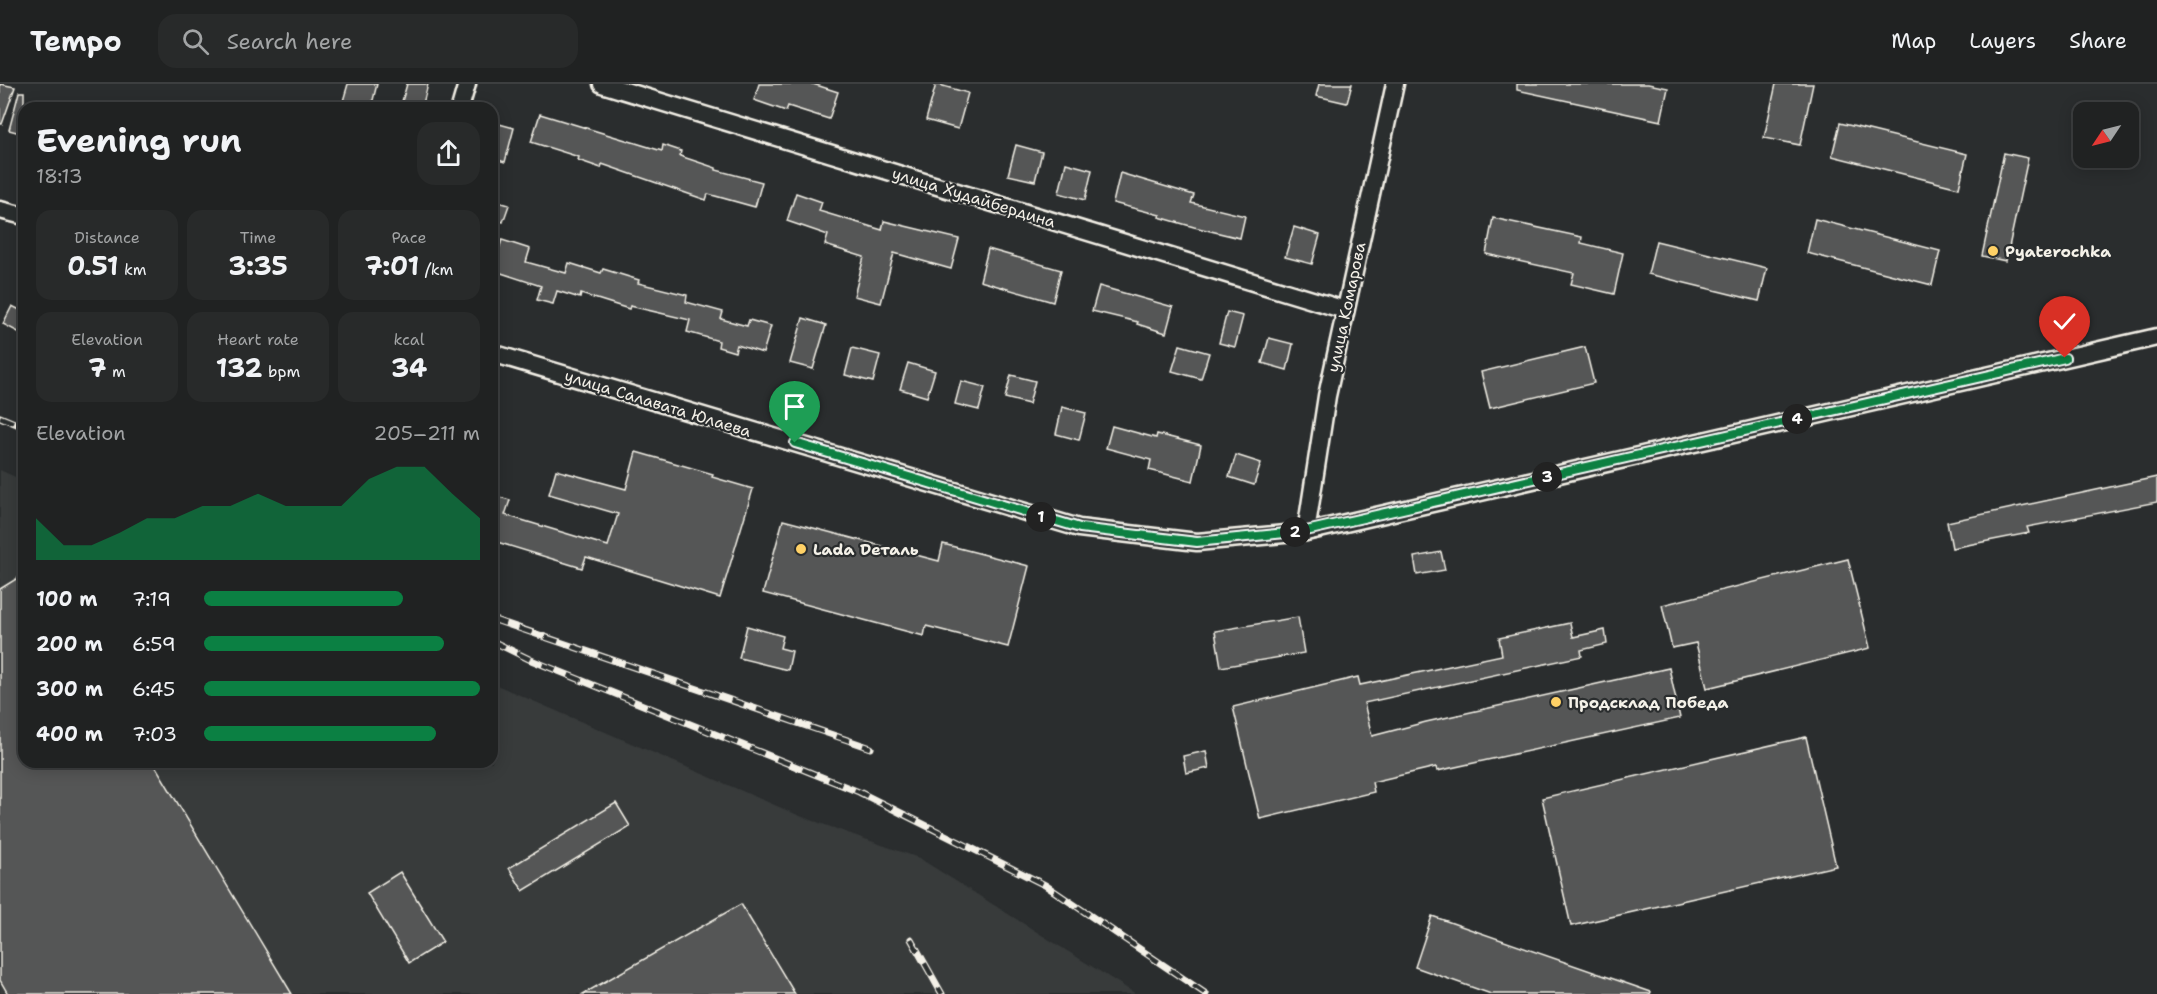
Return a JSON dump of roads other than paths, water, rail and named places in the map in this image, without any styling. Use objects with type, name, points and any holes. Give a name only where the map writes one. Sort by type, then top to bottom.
[{"type":"street","points":[[462,102],[467,84]]},
{"type":"street","name":"улица Худайбердина","points":[[602,84],[1346,310]]},
{"type":"street","name":"улица Комарова","points":[[1306,531],[1327,396],[1395,84]]},
{"type":"street","points":[[0,210],[18,214]]},
{"type":"street","name":"улица Салавата Юлаева","points":[[498,355],[1080,528],[1197,542],[1306,531],[2157,337]]},
{"type":"railway","points":[[0,417],[18,424]]},
{"type":"railway","points":[[498,621],[871,748]]},
{"type":"railway","points":[[498,644],[531,660],[859,792],[1045,885],[1206,994]]},
{"type":"railway","points":[[911,939],[942,994]]},
{"type":"place","name":"Pyaterochka","points":[[1993,251]]},
{"type":"place","name":"Lada Dеталь","points":[[801,549]]},
{"type":"place","name":"Продсклад Победа","points":[[1556,702]]}]
